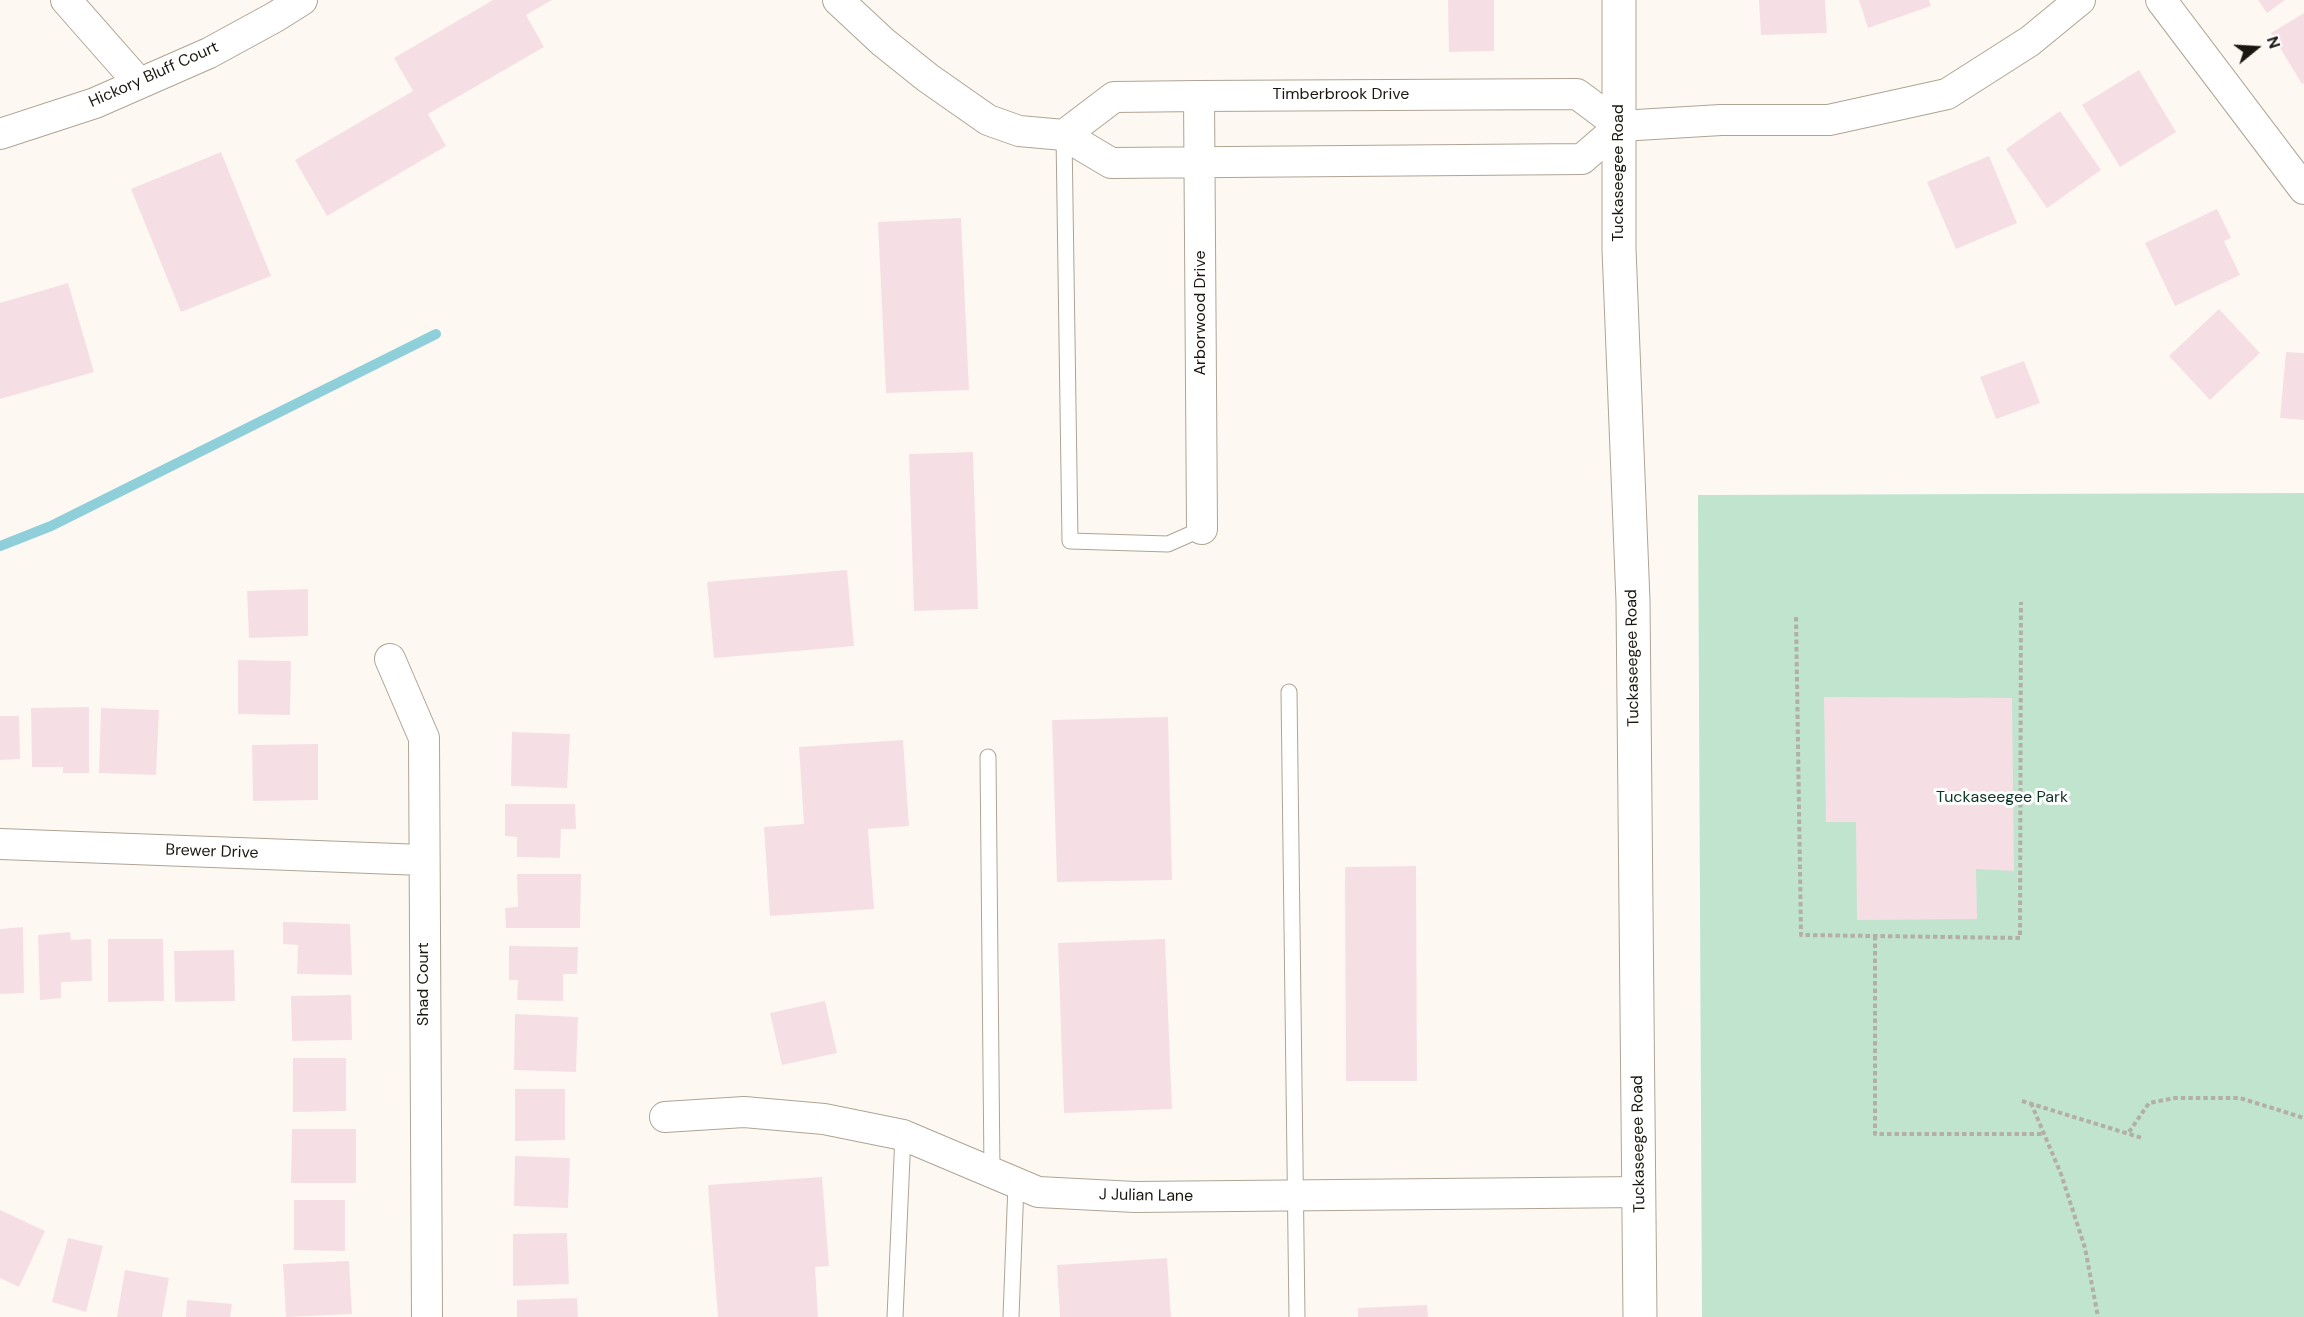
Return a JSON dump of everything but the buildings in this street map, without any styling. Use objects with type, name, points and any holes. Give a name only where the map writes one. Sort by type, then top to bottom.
[{"type":"street","points":[[66,0],[139,83]]},
{"type":"street","name":"Hickory Bluff Court","points":[[0,134],[95,103],[209,52],[302,0]]},
{"type":"street","points":[[838,0],[883,42],[927,78],[988,120],[1019,131],[1064,135],[1112,163],[1582,159],[1620,126],[1721,120],[1829,120],[1947,94],[2030,41],[2080,0]]},
{"type":"street","name":"Tuckaseegee Road","points":[[1619,0],[1618,249],[1633,601],[1640,1317]]},
{"type":"street","points":[[2161,0],[2304,189]]},
{"type":"street","name":"Timberbrook Drive","points":[[1064,135],[1114,97],[1577,94],[1620,126]]},
{"type":"street","name":"Arborwood Drive","points":[[1199,96],[1202,529]]},
{"type":"street","name":"Shad Court","points":[[390,659],[424,738],[427,1317]]},
{"type":"street","name":"Brewer Drive","points":[[0,844],[423,860]]},
{"type":"street","name":"J Julian Lane","points":[[665,1117],[744,1112],[824,1119],[903,1135],[1038,1192],[1135,1197],[1640,1192]]},
{"type":"lane","points":[[1064,135],[1070,541],[1168,544],[1202,529]]},
{"type":"lane","points":[[1289,692],[1297,1317]]},
{"type":"lane","points":[[988,757],[1011,1317]]},
{"type":"lane","points":[[895,1317],[903,1135]]},
{"type":"path","points":[[1796,617],[1801,935],[2020,938],[2021,602]]},
{"type":"path","points":[[1875,936],[1875,1134],[2044,1134]]},
{"type":"path","points":[[2129,1132],[2149,1103],[2175,1098],[2241,1098],[2304,1118]]},
{"type":"path","points":[[2022,1101],[2129,1132],[2142,1138]]},
{"type":"path","points":[[2031,1103],[2061,1174],[2085,1248],[2098,1317]]},
{"type":"green space","name":"Tuckaseegee Park","points":[[2304,493],[2304,1317],[1702,1317],[1698,495]]},
{"type":"waterway","points":[[0,546],[51,526],[436,334]]}]
